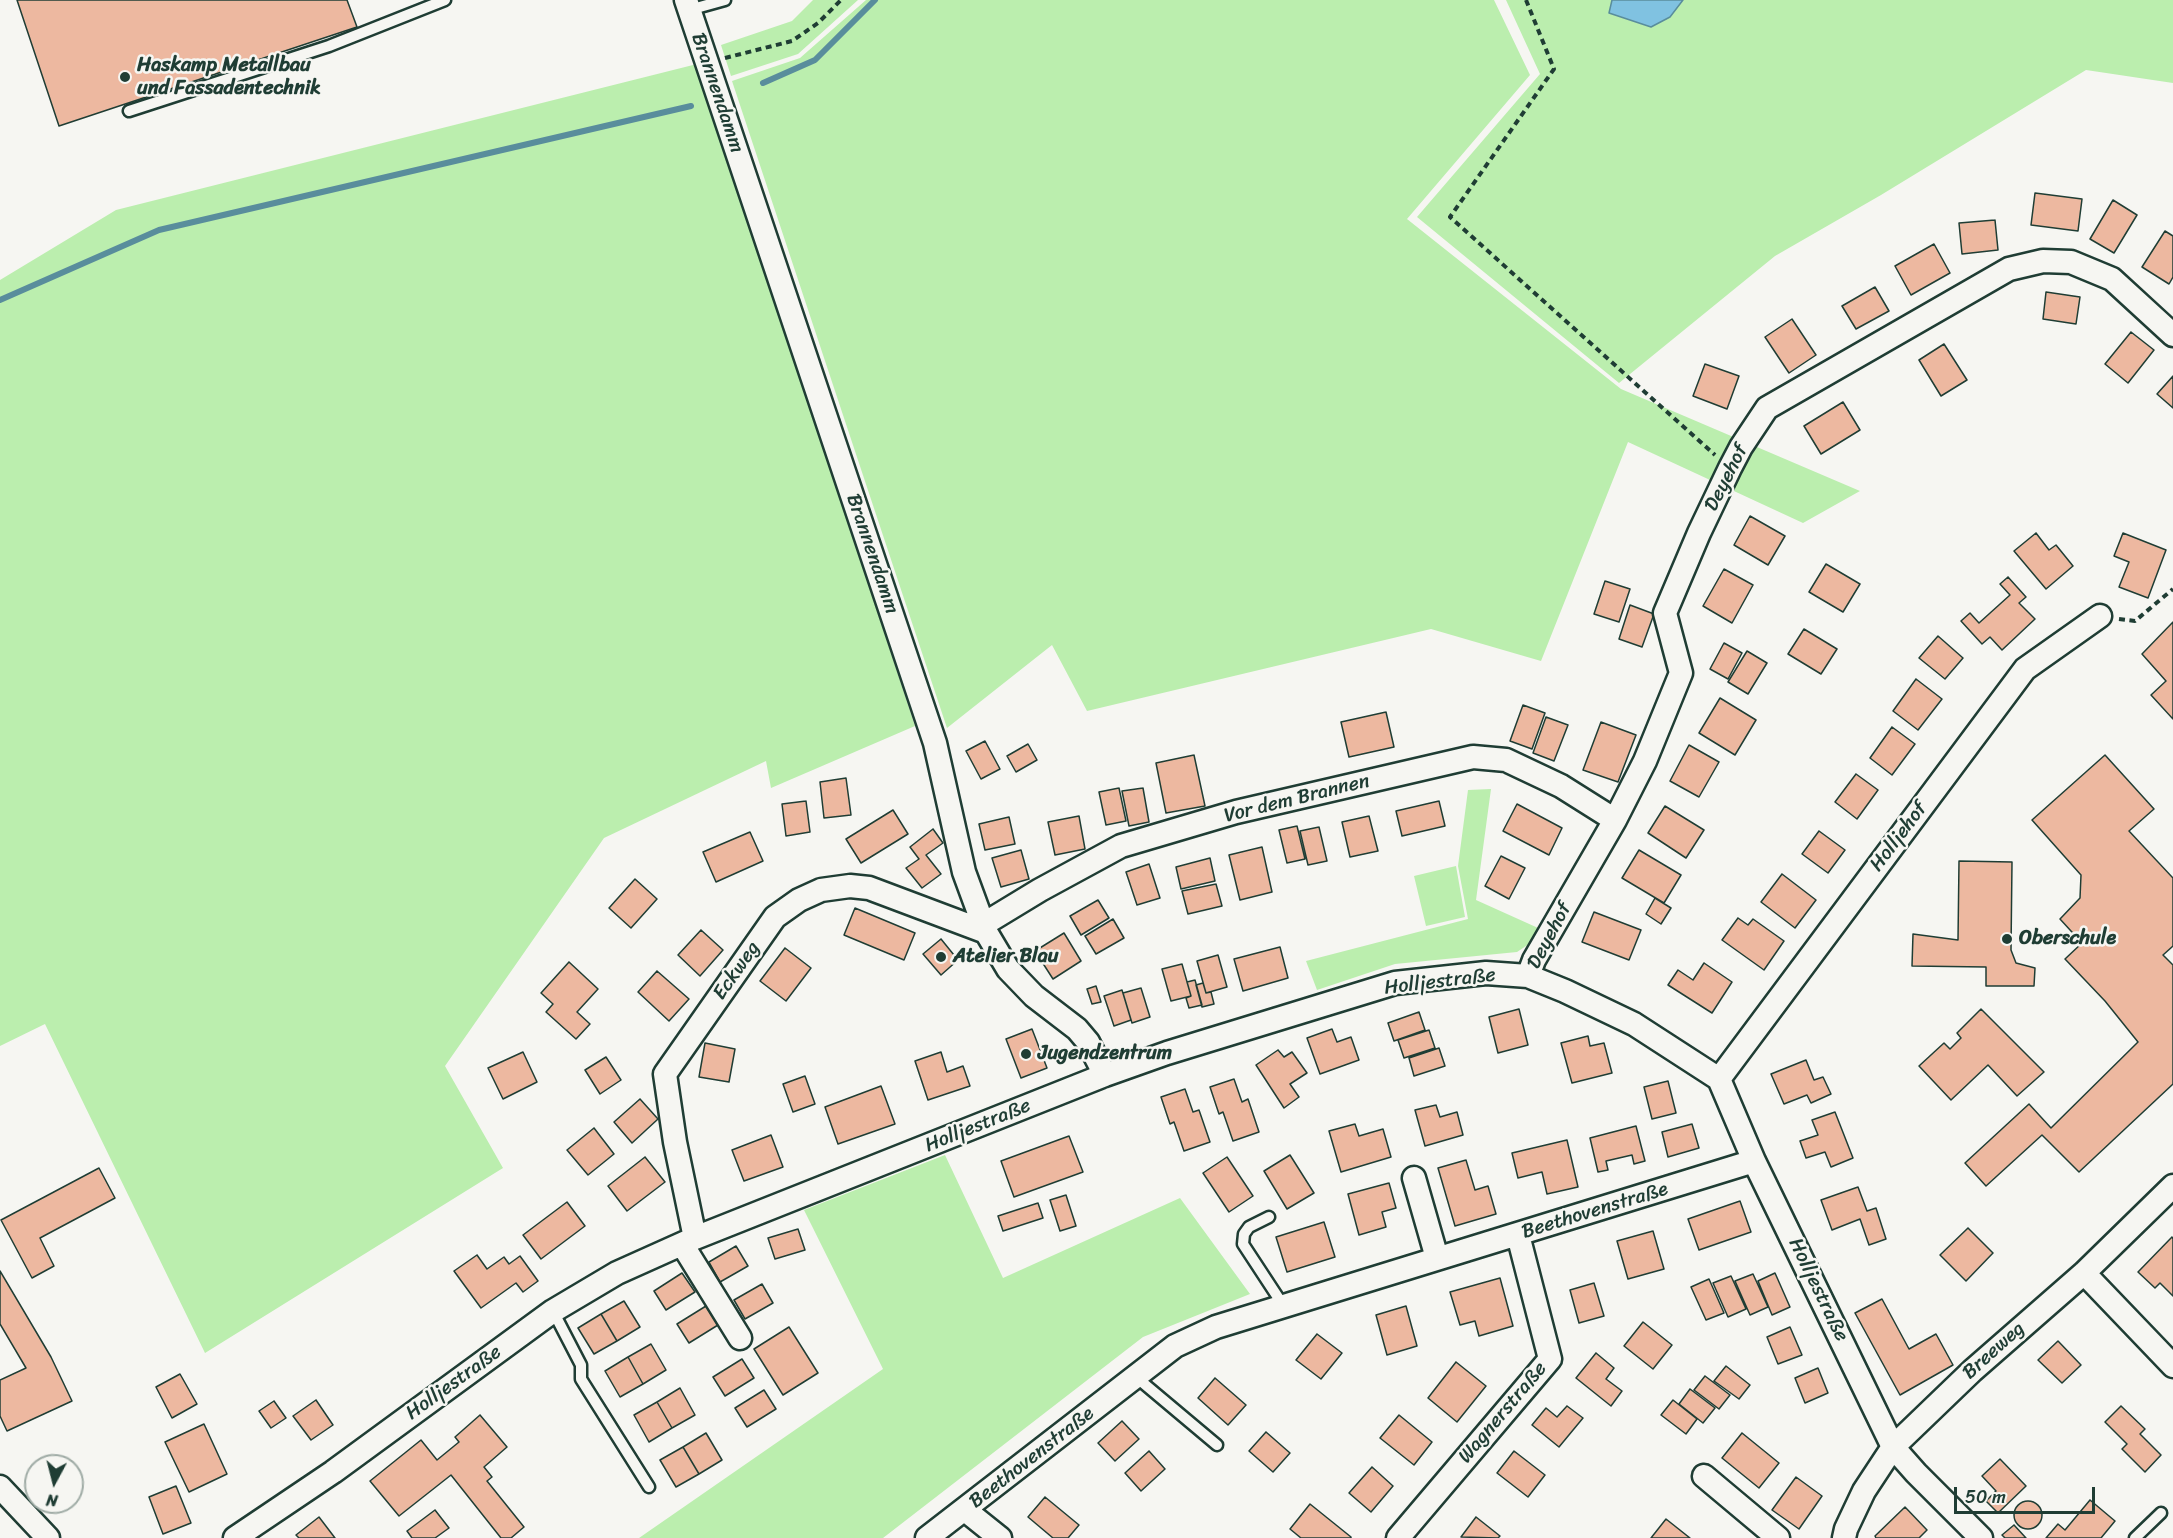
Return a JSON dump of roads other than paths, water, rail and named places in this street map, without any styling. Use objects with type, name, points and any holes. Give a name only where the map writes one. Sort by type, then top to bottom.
[{"type":"street","name":"Brannendamm","points":[[688,5],[935,743],[964,872],[985,928],[1008,969],[1035,996],[1077,1029],[1098,1059],[1105,1075]]},
{"type":"street","name":"Deyehof","points":[[1528,976],[1534,960],[1615,820],[1645,761],[1681,673],[1665,613],[1730,468],[1767,408],[2009,269],[2043,261],[2071,262],[2112,279],[2173,335]]},
{"type":"street","name":"Holljehof","points":[[1719,1079],[2025,669],[2100,616]]},
{"type":"street","name":"Vor dem Brannen","points":[[985,928],[1040,890],[1121,846],[1236,812],[1473,757],[1506,759],[1561,786],[1615,820]]},
{"type":"street","name":"Eckweg","points":[[688,1241],[665,1074],[774,917],[798,900],[821,890],[850,886],[870,888],[985,928]]},
{"type":"street","name":"Holljestraße","points":[[235,1538],[333,1472],[552,1311],[617,1273],[688,1241],[1105,1075],[1167,1053],[1395,983],[1486,973],[1528,976],[1565,991],[1634,1024],[1719,1079],[1754,1161],[1893,1447],[1981,1538]]},
{"type":"street","name":"Beethovenstraße","points":[[927,1538],[1174,1346],[1216,1327],[1283,1305],[1754,1161]]},
{"type":"street","points":[[1414,1178],[1437,1258]]},
{"type":"street","name":"Breeweg","points":[[1844,1538],[1864,1491],[1893,1447],[1972,1371],[2084,1273],[2173,1186]]},
{"type":"street","name":"Wagnerstraße","points":[[1404,1536],[1550,1359],[1518,1235]]},
{"type":"street","points":[[688,1241],[740,1338]]},
{"type":"street","points":[[2084,1273],[2173,1366]]},
{"type":"street","points":[[1704,1476],[1778,1538]]},
{"type":"street","points":[[0,1487],[48,1538]]},
{"type":"street","points":[[964,1510],[1000,1538]]},
{"type":"lane","points":[[129,111],[328,46],[445,0]]},
{"type":"lane","points":[[688,5],[725,0]]},
{"type":"lane","points":[[1269,1217],[1249,1227],[1244,1234],[1243,1244],[1283,1305]]},
{"type":"lane","points":[[552,1311],[581,1365],[581,1378],[649,1487]]},
{"type":"lane","points":[[1136,1377],[1217,1445]]},
{"type":"lane","points":[[2135,1538],[2161,1513]]},
{"type":"water","points":[[1612,0],[1683,0],[1670,17],[1651,27],[1609,13]]},
{"type":"waterway","points":[[763,83],[815,60],[875,0]]},
{"type":"waterway","points":[[0,300],[159,230],[691,106]]},
{"type":"place","name":"Haskamp Metallbau und Fassadentechnik","points":[[125,77]]},
{"type":"place","name":"Oberschule","points":[[2007,939]]},
{"type":"place","name":"Atelier Blau","points":[[941,957]]},
{"type":"place","name":"Jugendzentrum","points":[[1026,1054]]}]
